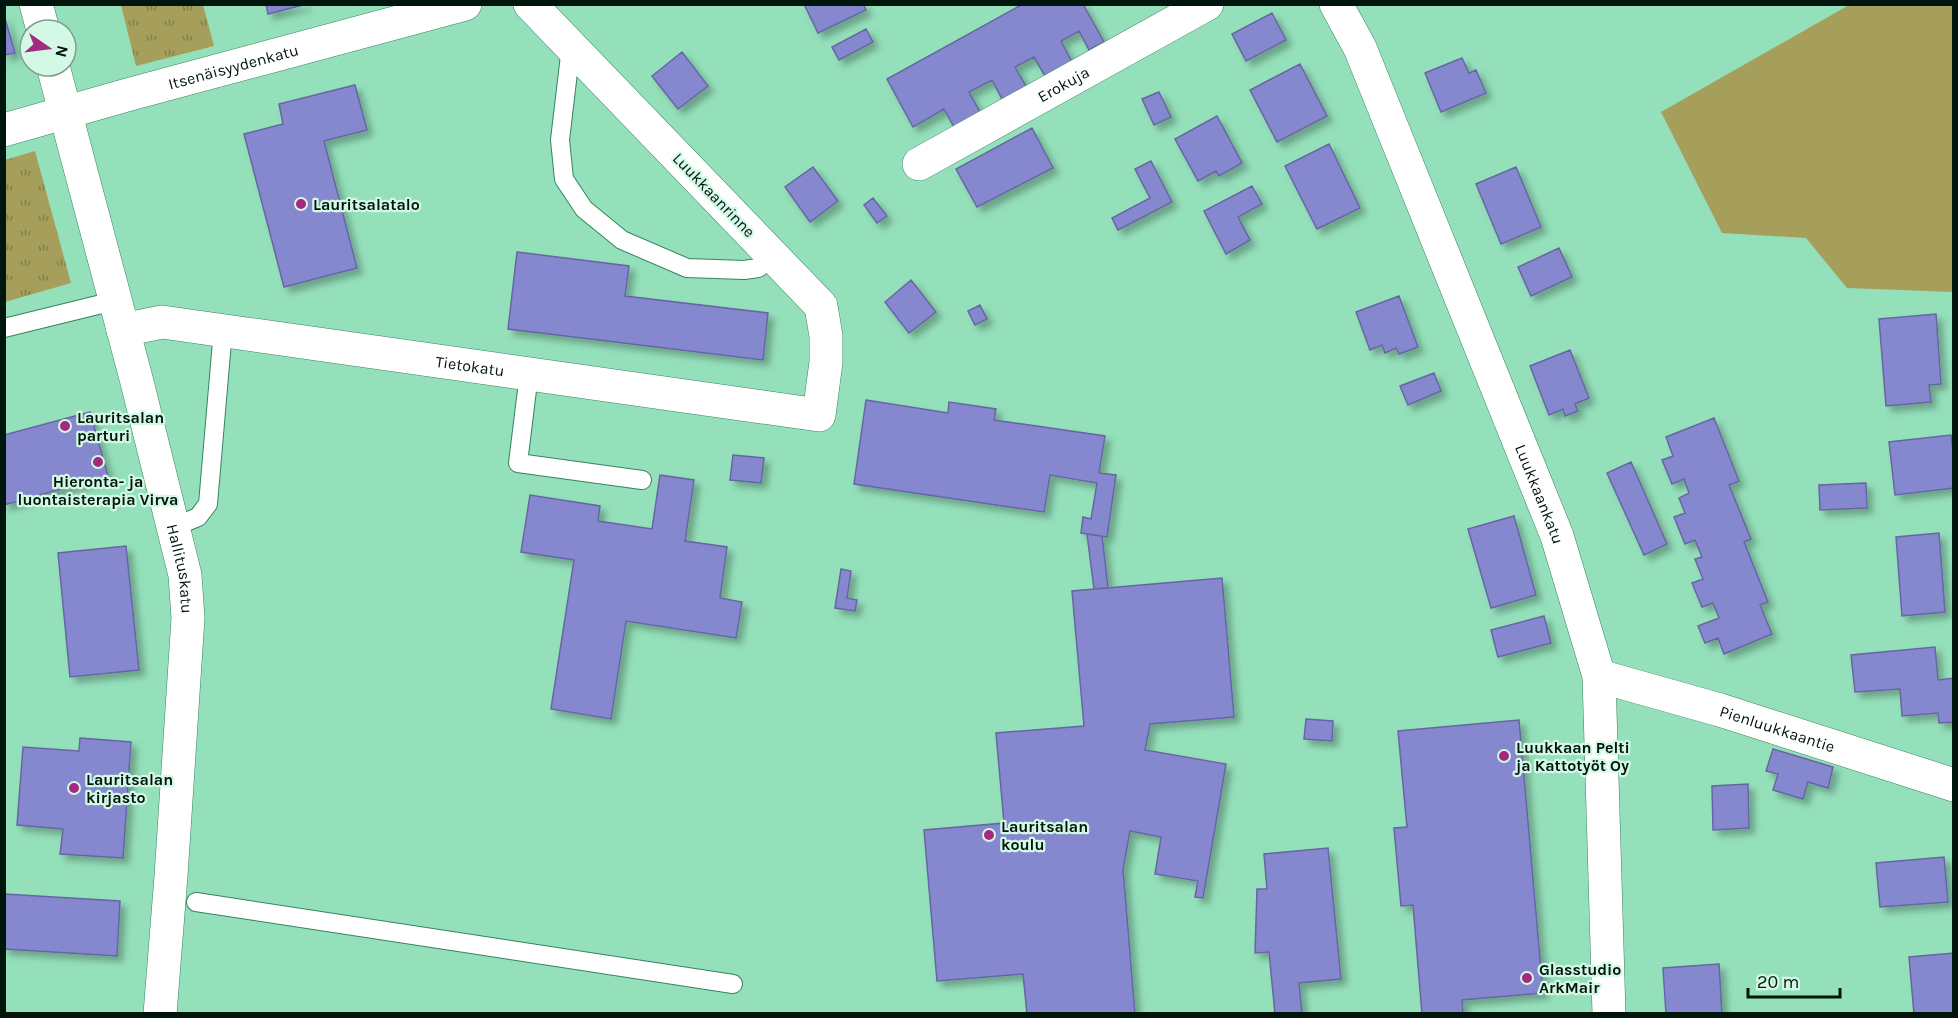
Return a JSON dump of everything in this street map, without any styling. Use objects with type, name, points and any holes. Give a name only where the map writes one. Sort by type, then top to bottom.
[{"type":"street","name":"Itsenäisyydenkatu","points":[[4,130],[465,4]]},
{"type":"street","name":"Luukkaanrinne","points":[[530,4],[821,306],[826,336],[826,362],[819,415]]},
{"type":"street","name":"Erokuja","points":[[919,164],[1208,4]]},
{"type":"street","name":"Luukkaankatu","points":[[1336,4],[1360,48],[1557,536],[1599,676],[1609,1014]]},
{"type":"street","name":"Hallituskatu","points":[[56,78],[174,527],[184,575],[188,618],[160,1014]]},
{"type":"street","name":"Tietokatu","points":[[118,316],[819,415]]},
{"type":"street","name":"Pienluukkaantie","points":[[1599,676],[1720,710],[1953,785]]},
{"type":"lane","points":[[572,47],[560,140],[564,179],[584,209],[622,240],[687,268],[744,270],[758,268],[774,257]]},
{"type":"lane","points":[[4,328],[118,316]]},
{"type":"lane","points":[[174,527],[198,517],[208,504],[223,330]]},
{"type":"lane","points":[[529,374],[518,463],[642,480]]},
{"type":"lane","points":[[196,902],[734,984]]},
{"type":"green space","points":[[121,5],[203,5],[214,46],[136,66]]},
{"type":"green space","points":[[1849,5],[1953,5],[1953,292],[1847,288],[1806,238],[1722,233],[1661,112]]},
{"type":"green space","points":[[35,151],[71,283],[5,302],[5,160]]},
{"type":"building","points":[[266,4],[307,4],[268,14]]},
{"type":"building","points":[[804,4],[863,4],[866,10],[818,33]]},
{"type":"building","points":[[1023,4],[1083,4],[1104,42],[1089,50],[1079,31],[1061,41],[1072,62],[1045,76],[1034,57],[1015,67],[1027,88],[1003,101],[992,80],[969,92],[981,114],[955,129],[944,109],[913,127],[887,79]]},
{"type":"building","points":[[1272,13],[1286,40],[1246,61],[1232,34]]},
{"type":"building","points":[[4,15],[15,53],[4,55]]},
{"type":"building","points":[[866,29],[873,42],[839,60],[832,47]]},
{"type":"building","points":[[682,52],[708,86],[678,109],[652,76]]},
{"type":"building","points":[[1462,58],[1469,73],[1476,70],[1486,93],[1441,112],[1425,73]]},
{"type":"building","points":[[1300,64],[1327,116],[1277,142],[1250,90]]},
{"type":"building","name":"Lauritsalatalo","points":[[355,85],[367,130],[324,141],[357,268],[284,287],[244,134],[283,124],[279,104]]},
{"type":"building","points":[[1159,92],[1171,117],[1154,125],[1142,99]]},
{"type":"building","points":[[1217,116],[1242,163],[1219,176],[1216,171],[1198,181],[1175,139]]},
{"type":"building","points":[[1032,128],[1053,168],[977,207],[956,169]]},
{"type":"building","points":[[1329,144],[1360,208],[1317,229],[1285,166]]},
{"type":"building","points":[[1151,161],[1172,202],[1118,230],[1112,218],[1150,198],[1135,169]]},
{"type":"building","points":[[813,167],[838,201],[810,222],[785,187]]},
{"type":"building","points":[[1516,167],[1541,227],[1501,244],[1476,184]]},
{"type":"building","points":[[1252,186],[1262,204],[1238,217],[1250,240],[1226,254],[1204,211]]},
{"type":"building","points":[[873,198],[887,216],[877,223],[864,205]]},
{"type":"building","points":[[1559,248],[1572,277],[1531,296],[1518,267]]},
{"type":"building","points":[[517,252],[629,266],[625,296],[768,313],[763,360],[508,329]]},
{"type":"building","points":[[911,280],[936,312],[909,333],[885,302]]},
{"type":"building","points":[[1399,296],[1418,347],[1399,354],[1396,348],[1385,353],[1382,345],[1370,350],[1356,312]]},
{"type":"building","points":[[980,305],[987,319],[975,325],[968,311]]},
{"type":"building","points":[[1936,314],[1941,384],[1929,385],[1931,402],[1886,406],[1879,319]]},
{"type":"building","points":[[1570,350],[1589,398],[1575,404],[1578,411],[1565,416],[1563,409],[1549,415],[1530,366]]},
{"type":"building","points":[[1434,373],[1441,391],[1408,405],[1400,386]]},
{"type":"building","points":[[866,400],[948,413],[949,402],[996,409],[994,420],[1105,436],[1099,473],[1116,475],[1107,537],[1081,533],[1083,517],[1091,519],[1097,483],[1050,475],[1044,512],[854,484]]},
{"type":"building","points":[[90,412],[108,476],[4,505],[4,435]]},
{"type":"building","points":[[1714,418],[1739,481],[1729,485],[1751,539],[1744,542],[1768,602],[1760,605],[1772,634],[1724,654],[1718,638],[1705,643],[1698,626],[1719,618],[1713,603],[1702,607],[1692,583],[1703,579],[1695,559],[1702,557],[1695,540],[1685,544],[1674,517],[1685,513],[1679,498],[1689,493],[1684,479],[1672,484],[1662,460],[1673,456],[1666,437]]},
{"type":"building","points":[[1951,435],[1954,488],[1895,495],[1889,442]]},
{"type":"building","points":[[733,455],[764,458],[761,483],[730,480]]},
{"type":"building","points":[[1631,462],[1667,544],[1644,555],[1607,473]]},
{"type":"building","points":[[660,475],[694,480],[685,541],[727,547],[720,598],[742,602],[736,638],[626,621],[611,719],[551,709],[574,560],[521,552],[530,495],[600,506],[598,521],[652,529]]},
{"type":"building","points":[[1866,483],[1867,508],[1820,510],[1819,485]]},
{"type":"building","points":[[1514,516],[1536,595],[1491,608],[1468,529]]},
{"type":"building","points":[[1939,533],[1945,612],[1902,616],[1896,537]]},
{"type":"building","points":[[1087,534],[1102,536],[1108,588],[1094,589]]},
{"type":"building","points":[[126,546],[139,670],[70,677],[58,553]]},
{"type":"building","points":[[841,569],[851,571],[847,598],[857,600],[855,611],[835,608]]},
{"type":"building","points":[[1222,578],[1234,717],[1150,724],[1145,750],[1226,764],[1203,898],[1195,897],[1198,881],[1155,874],[1161,837],[1130,831],[1123,869],[1135,1014],[1027,1014],[1023,974],[937,981],[924,830],[1004,823],[996,733],[1084,726],[1072,591]]},
{"type":"building","points":[[1544,616],[1551,643],[1498,657],[1491,630]]},
{"type":"building","points":[[1935,647],[1938,680],[1954,678],[1954,722],[1939,723],[1938,713],[1902,716],[1900,689],[1855,692],[1851,655]]},
{"type":"building","points":[[1306,719],[1333,721],[1332,741],[1304,739]]},
{"type":"building","points":[[1519,720],[1543,993],[1462,1000],[1463,1014],[1422,1014],[1413,905],[1401,906],[1394,828],[1407,827],[1398,731]]},
{"type":"building","name":"Lauritsalan kirjasto","points":[[80,738],[131,742],[123,858],[60,854],[63,829],[17,825],[23,747],[79,751]]},
{"type":"building","points":[[1773,749],[1833,767],[1828,788],[1808,782],[1803,799],[1773,790],[1778,774],[1766,771]]},
{"type":"building","points":[[1748,784],[1749,828],[1713,830],[1712,786]]},
{"type":"building","points":[[1328,848],[1341,979],[1299,983],[1302,1014],[1275,1014],[1269,952],[1255,953],[1257,889],[1267,889],[1264,854]]},
{"type":"building","points":[[1944,857],[1948,902],[1880,907],[1876,863]]},
{"type":"building","points":[[4,894],[120,901],[117,956],[4,949]]},
{"type":"building","points":[[1954,953],[1954,1013],[1914,1014],[1909,957]]},
{"type":"building","points":[[1719,964],[1722,1014],[1666,1014],[1663,968]]},
{"type":"place","name":"Lauritsalatalo","points":[[301,204]]},
{"type":"place","name":"Lauritsalan parturi","points":[[65,426]]},
{"type":"place","name":"Hieronta- ja luontaisterapia Virva","points":[[98,462]]},
{"type":"place","name":"Luukkaan Pelti ja Kattotyöt Oy","points":[[1504,756]]},
{"type":"place","name":"Lauritsalan kirjasto","points":[[74,788]]},
{"type":"place","name":"Lauritsalan koulu","points":[[989,835]]},
{"type":"place","name":"Glasstudio ArkMair","points":[[1527,978]]}]
